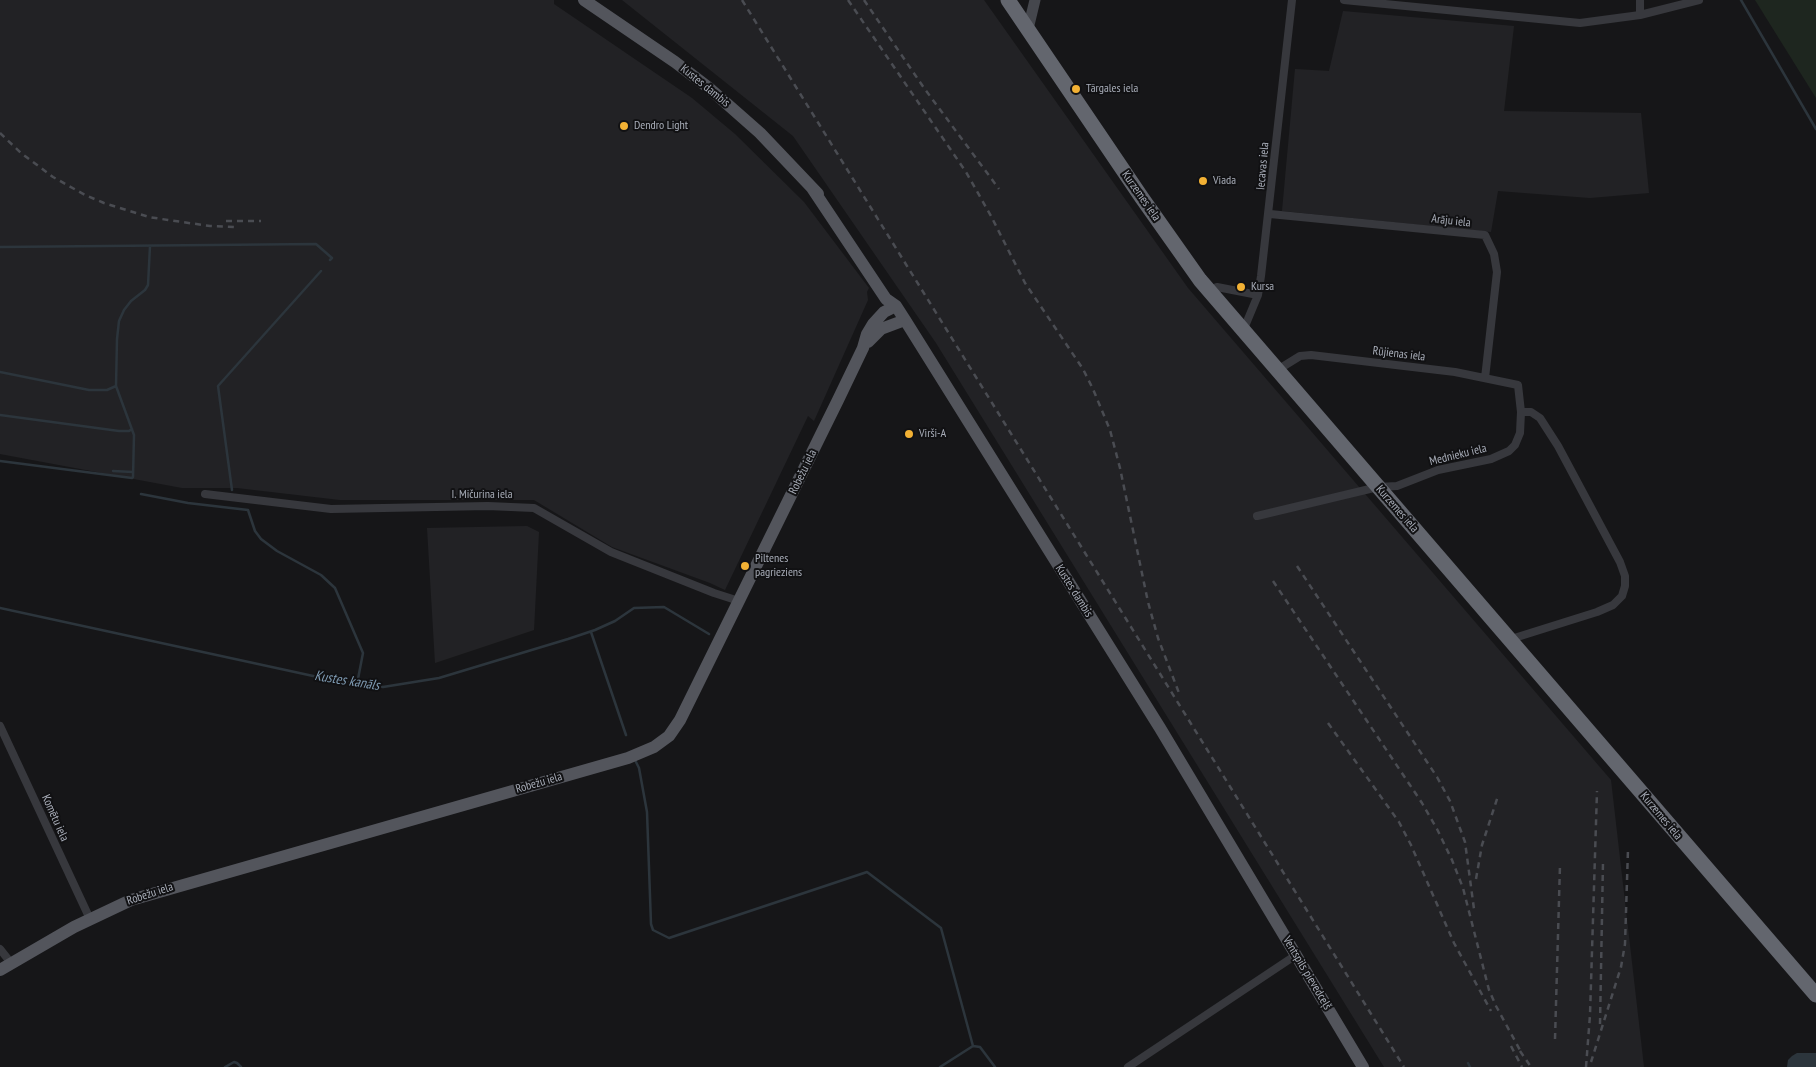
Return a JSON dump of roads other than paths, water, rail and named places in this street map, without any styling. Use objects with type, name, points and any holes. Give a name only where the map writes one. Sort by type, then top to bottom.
[{"type":"highway","name":"Kurzemes iela","points":[[1008,0],[1142,198],[1209,290],[1243,331],[1279,369],[1378,487],[1816,995]]},
{"type":"main road","name":"Kustes dambis","points":[[584,0],[675,62],[709,88],[760,133],[812,188],[886,299],[896,306],[906,320],[1160,728],[1250,879]]},
{"type":"main road","name":"Robežu iela","points":[[0,970],[90,919],[131,900],[628,758],[654,747],[669,736],[680,720],[739,601],[873,324],[884,312],[896,306]]},
{"type":"main road","name":"Robežu iela","points":[[863,348],[881,329],[906,320]]},
{"type":"main road","name":"Ventspils pievedceļš","points":[[1250,879],[1363,1067]]},
{"type":"street","points":[[1028,29],[1035,0]]},
{"type":"street","name":"Iecavas iela","points":[[1243,331],[1258,295],[1270,214],[1292,0]]},
{"type":"street","points":[[1344,0],[1580,23],[1640,15],[1699,0]]},
{"type":"street","points":[[1640,0],[1640,15]]},
{"type":"street","name":"Arāju iela","points":[[1270,214],[1486,236],[1494,254],[1497,272],[1485,378]]},
{"type":"street","points":[[1209,290],[1217,287],[1258,295]]},
{"type":"street","name":"Rūjienas iela","points":[[1279,369],[1300,356],[1311,355],[1455,372],[1518,385]]},
{"type":"street","name":"Mednieku iela","points":[[1257,516],[1378,487],[1397,486],[1438,470],[1491,459],[1509,451],[1515,445],[1520,433],[1521,412],[1518,385]]},
{"type":"street","points":[[1511,639],[1597,612],[1613,605],[1622,596],[1625,586],[1625,576],[1620,562],[1558,446],[1540,418],[1531,412],[1521,412]]},
{"type":"street","name":"I. Mičurina iela","points":[[205,494],[331,509],[488,506],[534,508],[611,552],[714,594],[739,601]]},
{"type":"street","name":"Komētu iela","points":[[0,726],[90,919]]},
{"type":"street","points":[[0,949],[12,963]]},
{"type":"street","points":[[1128,1067],[1296,955]]},
{"type":"waterway","points":[[1741,0],[1816,129]]},
{"type":"waterway","points":[[0,247],[316,244],[332,258],[330,260]]},
{"type":"waterway","points":[[0,461],[133,477],[134,435],[116,386],[117,339],[119,321],[124,310],[148,285],[150,246]]},
{"type":"waterway","points":[[232,490],[218,386],[321,271]]},
{"type":"waterway","points":[[0,372],[89,390],[107,390],[116,386]]},
{"type":"waterway","points":[[0,415],[119,431],[129,431],[132,429]]},
{"type":"waterway","points":[[113,471],[133,472]]},
{"type":"waterway","points":[[141,494],[188,503],[248,510],[255,531],[261,539],[277,551],[321,575],[335,588],[363,653],[357,684]]},
{"type":"waterway","name":"Kustes kanāls","points":[[0,608],[327,679],[383,687],[439,678],[568,639],[615,621],[634,608],[664,607],[709,634]]},
{"type":"waterway","points":[[591,632],[626,735]]},
{"type":"waterway","points":[[635,760],[639,768],[647,812],[651,924],[653,930],[669,938],[867,872],[941,928],[973,1046]]},
{"type":"waterway","points":[[940,1067],[973,1046],[980,1047],[995,1067]]},
{"type":"waterway","points":[[225,1067],[234,1062],[241,1067]]},
{"type":"waterway","points":[[1468,1063],[1470,1067]]},
{"type":"railway","points":[[742,0],[1404,1067]]},
{"type":"railway","points":[[848,0],[966,172],[1025,283],[1083,369],[1093,389],[1110,430],[1120,468],[1148,602],[1158,638],[1179,693]]},
{"type":"railway","points":[[864,0],[924,88],[999,189]]},
{"type":"railway","points":[[0,133],[21,153],[53,177],[85,195],[104,203],[149,217],[210,226],[236,227]]},
{"type":"railway","points":[[226,221],[261,221]]},
{"type":"railway","points":[[1297,566],[1437,777],[1450,801],[1465,842],[1474,909]]},
{"type":"railway","points":[[1273,581],[1422,803],[1437,829],[1463,888],[1489,990],[1521,1052]]},
{"type":"railway","points":[[1328,723],[1399,822],[1454,943],[1491,1011]]},
{"type":"railway","points":[[1586,1067],[1590,1015],[1597,791]]},
{"type":"railway","points":[[1476,879],[1482,845],[1498,796]]},
{"type":"railway","points":[[1591,1062],[1621,967],[1625,944],[1628,849]]},
{"type":"railway","points":[[1600,1024],[1603,862]]},
{"type":"railway","points":[[1555,1039],[1560,865]]},
{"type":"railway","points":[[1511,1046],[1522,1067]]},
{"type":"railway","points":[[1520,1051],[1531,1067]]},
{"type":"place","name":"Tārgales iela","points":[[1076,89]]},
{"type":"place","name":"Dendro Light","points":[[624,126]]},
{"type":"place","name":"Viada","points":[[1203,181]]},
{"type":"place","name":"Kursa","points":[[1241,287]]},
{"type":"place","name":"Virši-A","points":[[909,434]]},
{"type":"place","name":"Piltenes pagrieziens","points":[[745,566]]}]
